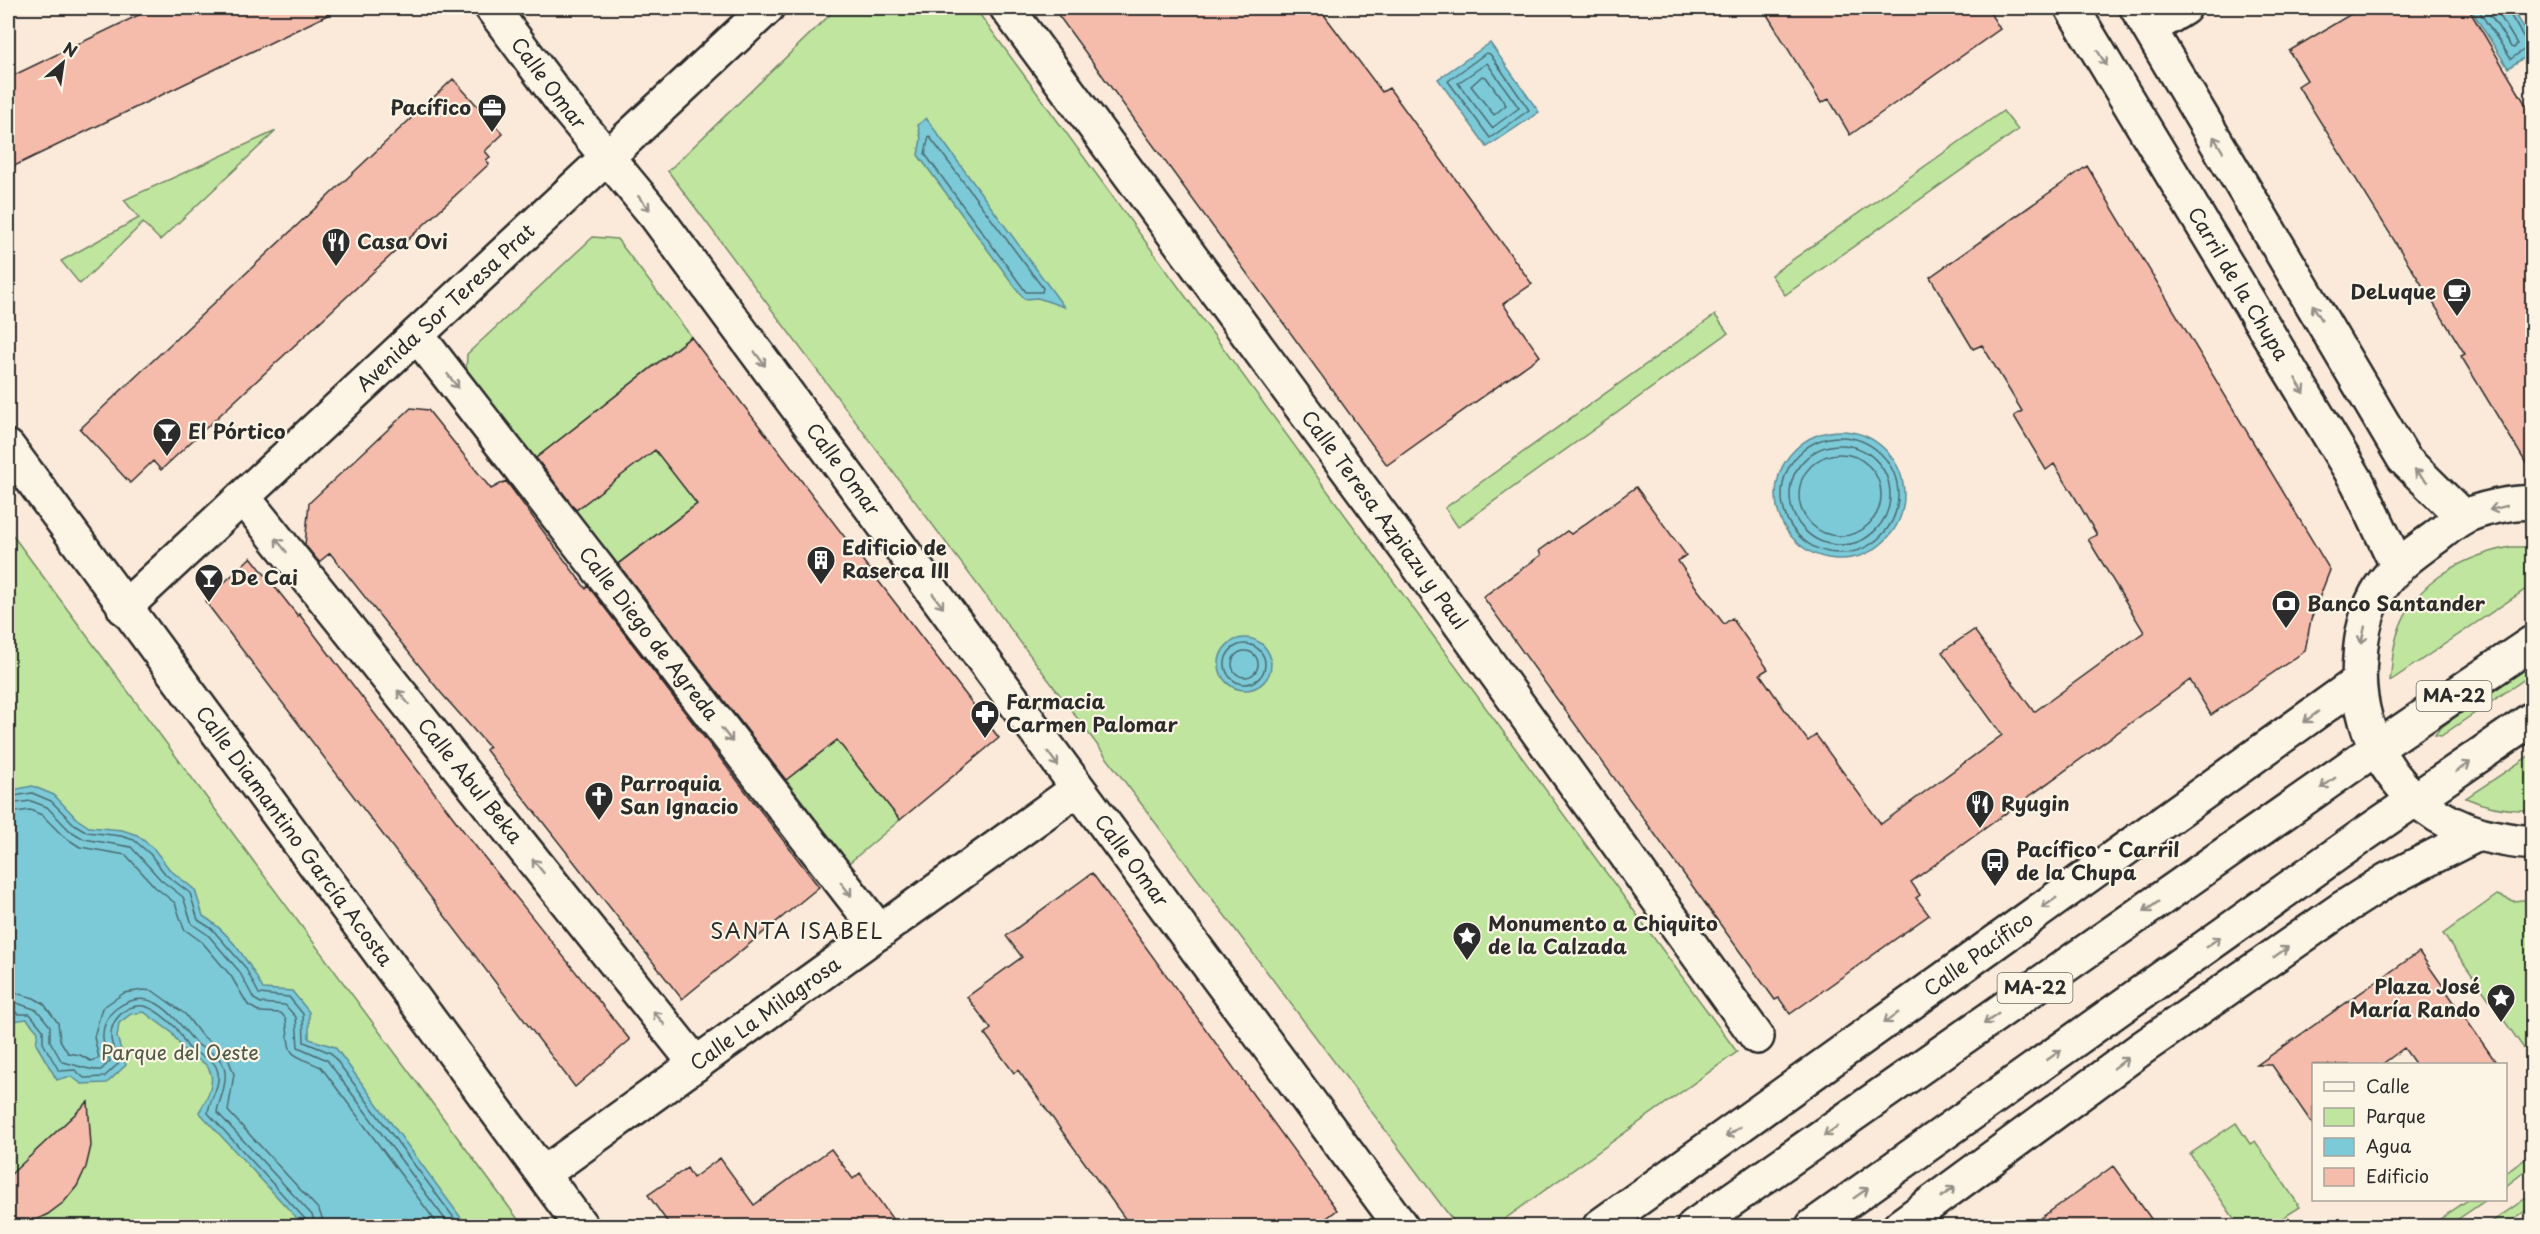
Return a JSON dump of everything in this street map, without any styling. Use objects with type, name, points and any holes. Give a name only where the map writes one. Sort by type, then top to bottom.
[{"type":"street","name":"Calle Omar","points":[[492,8],[607,158],[663,226],[1076,790],[1401,1227]]},
{"type":"street","name":"Avenida Sor Teresa Prat","points":[[124,608],[767,8]]},
{"type":"street","name":"Calle Teresa Azpiazu y Paul","points":[[1007,8],[1407,550],[1757,1037]]},
{"type":"street","name":"Carril de la Chupa","points":[[2072,8],[2358,483],[2397,565]]},
{"type":"street","points":[[2184,8],[2144,18],[2404,459],[2463,517]]},
{"type":"street","name":"Calle Diego de Agreda","points":[[417,335],[880,932]]},
{"type":"street","name":"Calle Diamantino García Acosta","points":[[8,447],[124,608],[581,1227]]},
{"type":"street","name":"Calle Abul Beka","points":[[244,498],[696,1064]]},
{"type":"street","points":[[2532,503],[2520,502],[2463,517],[2397,565],[2379,590],[2361,634],[2358,682],[2363,717],[2375,749],[2414,800],[2443,821],[2476,835],[2522,843],[2532,842]]},
{"type":"street","name":"MA-22","points":[[1694,1227],[2375,749],[2532,643]]},
{"type":"street","name":"Calle Pacífico","points":[[1600,1227],[2358,682]]},
{"type":"street","points":[[1813,1227],[2414,800],[2532,719]]},
{"type":"street","name":"Calle La Milagrosa","points":[[543,1174],[1076,790]]},
{"type":"street","points":[[1900,1227],[2142,1048],[2340,910],[2387,880],[2476,835]]},
{"type":"green space","points":[[837,8],[975,8],[1737,1052],[1495,1226],[1457,1226],[668,171]]},
{"type":"green space","points":[[2003,111],[2018,130],[1785,295],[1771,275]]},
{"type":"green space","points":[[276,131],[160,240],[143,223],[80,284],[61,261],[139,218],[124,200]]},
{"type":"green space","points":[[593,237],[617,239],[691,336],[535,459],[466,374],[467,354]]},
{"type":"green space","points":[[1715,315],[1728,333],[1458,527],[1445,508]]},
{"type":"green space","points":[[655,449],[697,504],[617,564],[575,511]]},
{"type":"green space","name":"Parque del Oeste","points":[[8,529],[523,1226],[8,1226]]},
{"type":"green space","points":[[2510,547],[2532,547],[2532,585],[2390,681],[2394,648],[2401,623],[2423,590],[2454,567]]},
{"type":"green space","points":[[2532,663],[2532,674],[2441,736],[2435,735],[2439,729]]},
{"type":"green space","points":[[837,740],[900,820],[849,863],[786,780]]},
{"type":"green space","points":[[2532,754],[2532,810],[2498,808],[2466,798]]},
{"type":"green space","name":"Plaza José María Rando","points":[[2497,895],[2513,901],[2532,899],[2532,1060],[2443,934]]},
{"type":"green space","points":[[2236,1123],[2250,1144],[2255,1141],[2300,1207],[2270,1226],[2239,1226],[2190,1154]]},
{"type":"green space","points":[[2532,1154],[2532,1166],[2507,1185],[2507,1172]]},
{"type":"green space","points":[[2532,1194],[2532,1217],[2527,1210],[2503,1226],[2486,1226]]},
{"type":"green space","points":[[2467,1201],[2485,1201],[2448,1226],[2430,1226]]},
{"type":"water","points":[[2470,8],[2511,8],[2532,42],[2532,53],[2508,68]]},
{"type":"water","points":[[1490,43],[1539,112],[1487,147],[1438,79]]},
{"type":"water","points":[[926,118],[1064,307],[1038,298],[1024,299],[918,155],[921,139],[918,125]]},
{"type":"water","points":[[1840,431],[1864,436],[1885,450],[1899,471],[1904,495],[1899,519],[1885,540],[1864,554],[1840,559],[1816,554],[1795,540],[1781,519],[1776,495],[1781,471],[1795,450],[1816,436]]},
{"type":"water","points":[[1240,638],[1250,638],[1264,645],[1271,664],[1264,683],[1250,690],[1240,690],[1230,686],[1223,679],[1219,669],[1219,659],[1223,649],[1230,642]]},
{"type":"water","points":[[32,786],[54,795],[77,819],[89,827],[122,830],[137,835],[154,849],[170,870],[195,890],[203,916],[222,930],[238,948],[263,989],[292,991],[309,1012],[309,1039],[335,1047],[467,1226],[304,1226],[199,1112],[211,1087],[212,1079],[206,1065],[188,1056],[171,1032],[144,1012],[131,1014],[119,1023],[117,1037],[126,1065],[107,1083],[81,1084],[70,1077],[57,1080],[36,1044],[38,1032],[27,1019],[13,1021],[8,1008],[8,791]]},
{"type":"building","points":[[153,8],[342,8],[8,169],[8,78]]},
{"type":"building","points":[[1053,8],[1319,8],[1382,92],[1389,88],[1532,284],[1503,304],[1540,356],[1387,465]]},
{"type":"building","points":[[1763,8],[1987,8],[2000,29],[1850,135],[1829,99],[1821,103]]},
{"type":"building","points":[[2361,8],[2468,8],[2532,115],[2532,473],[2461,356],[2465,354],[2298,86],[2307,80],[2289,51]]},
{"type":"building","points":[[453,79],[503,134],[485,151],[490,157],[486,160],[489,164],[161,470],[153,461],[130,483],[80,429]]},
{"type":"building","points":[[2087,166],[2330,570],[2311,619],[2305,651],[2211,715],[2190,680],[1911,882],[1920,895],[1916,898],[1929,915],[1790,1014],[1779,998],[1775,1000],[1483,597],[1541,555],[1539,551],[1567,531],[1571,534],[1636,487],[1686,555],[1678,561],[1698,590],[1724,624],[1732,618],[1768,669],[1760,674],[1785,710],[1808,741],[1816,735],[1881,824],[2002,735],[1942,652],[1974,630],[2034,712],[2144,632],[2088,539],[2097,535],[2073,494],[2054,464],[2046,470],[2014,416],[2022,411],[1982,345],[1973,349],[1930,277]]},
{"type":"building","points":[[691,337],[999,738],[900,820],[837,740],[786,780],[618,564],[697,504],[655,450],[576,510],[536,458]]},
{"type":"building","points":[[411,408],[428,410],[491,489],[506,481],[586,589],[588,586],[819,887],[682,999],[486,750],[489,747],[441,693],[330,553],[319,562],[305,545],[309,503]]},
{"type":"building","points":[[251,557],[298,616],[299,614],[465,833],[630,1040],[575,1087],[205,601]]},
{"type":"building","points":[[1092,873],[1337,1210],[1315,1227],[1131,1227],[1018,1070],[1014,1073],[985,1034],[991,1029],[967,997],[1022,957],[1006,936]]},
{"type":"building","points":[[2419,952],[2497,1063],[2415,1063],[2404,1048],[2384,1063],[2312,1063],[2312,1124],[2272,1065],[2257,1065]]},
{"type":"building","points":[[88,1102],[91,1146],[86,1167],[77,1186],[64,1202],[48,1214],[21,1227],[8,1227],[8,1177]]},
{"type":"building","points":[[831,1149],[853,1179],[860,1173],[898,1227],[671,1227],[648,1195],[687,1168],[693,1178],[720,1158],[754,1205]]},
{"type":"building","points":[[2113,1166],[2157,1227],[2028,1227],[2090,1183]]},
{"type":"place","name":"Pacífico","points":[[492,134]]},
{"type":"place","name":"Casa Ovi","points":[[336,268]]},
{"type":"place","name":"DeLuque","points":[[2457,318]]},
{"type":"place","name":"El Pórtico","points":[[167,458]]},
{"type":"place","name":"Edificio de Raserca III","points":[[821,586]]},
{"type":"place","name":"De Cai","points":[[209,604]]},
{"type":"place","name":"Banco Santander","points":[[2286,630]]},
{"type":"place","name":"Farmacia Carmen Palomar","points":[[985,740]]},
{"type":"place","name":"Parroquia San Ignacio","points":[[599,822]]},
{"type":"place","name":"Ryugin","points":[[1980,830]]},
{"type":"place","name":"Pacífico - Carril de la Chupa","points":[[1995,888]]},
{"type":"place","name":"Monumento a Chiquito de la Calzada","points":[[1467,962]]},
{"type":"place","name":"Plaza José María Rando","points":[[2501,1024]]},
{"type":"district","name":"SANTA ISABEL","points":[[797,932]]}]
